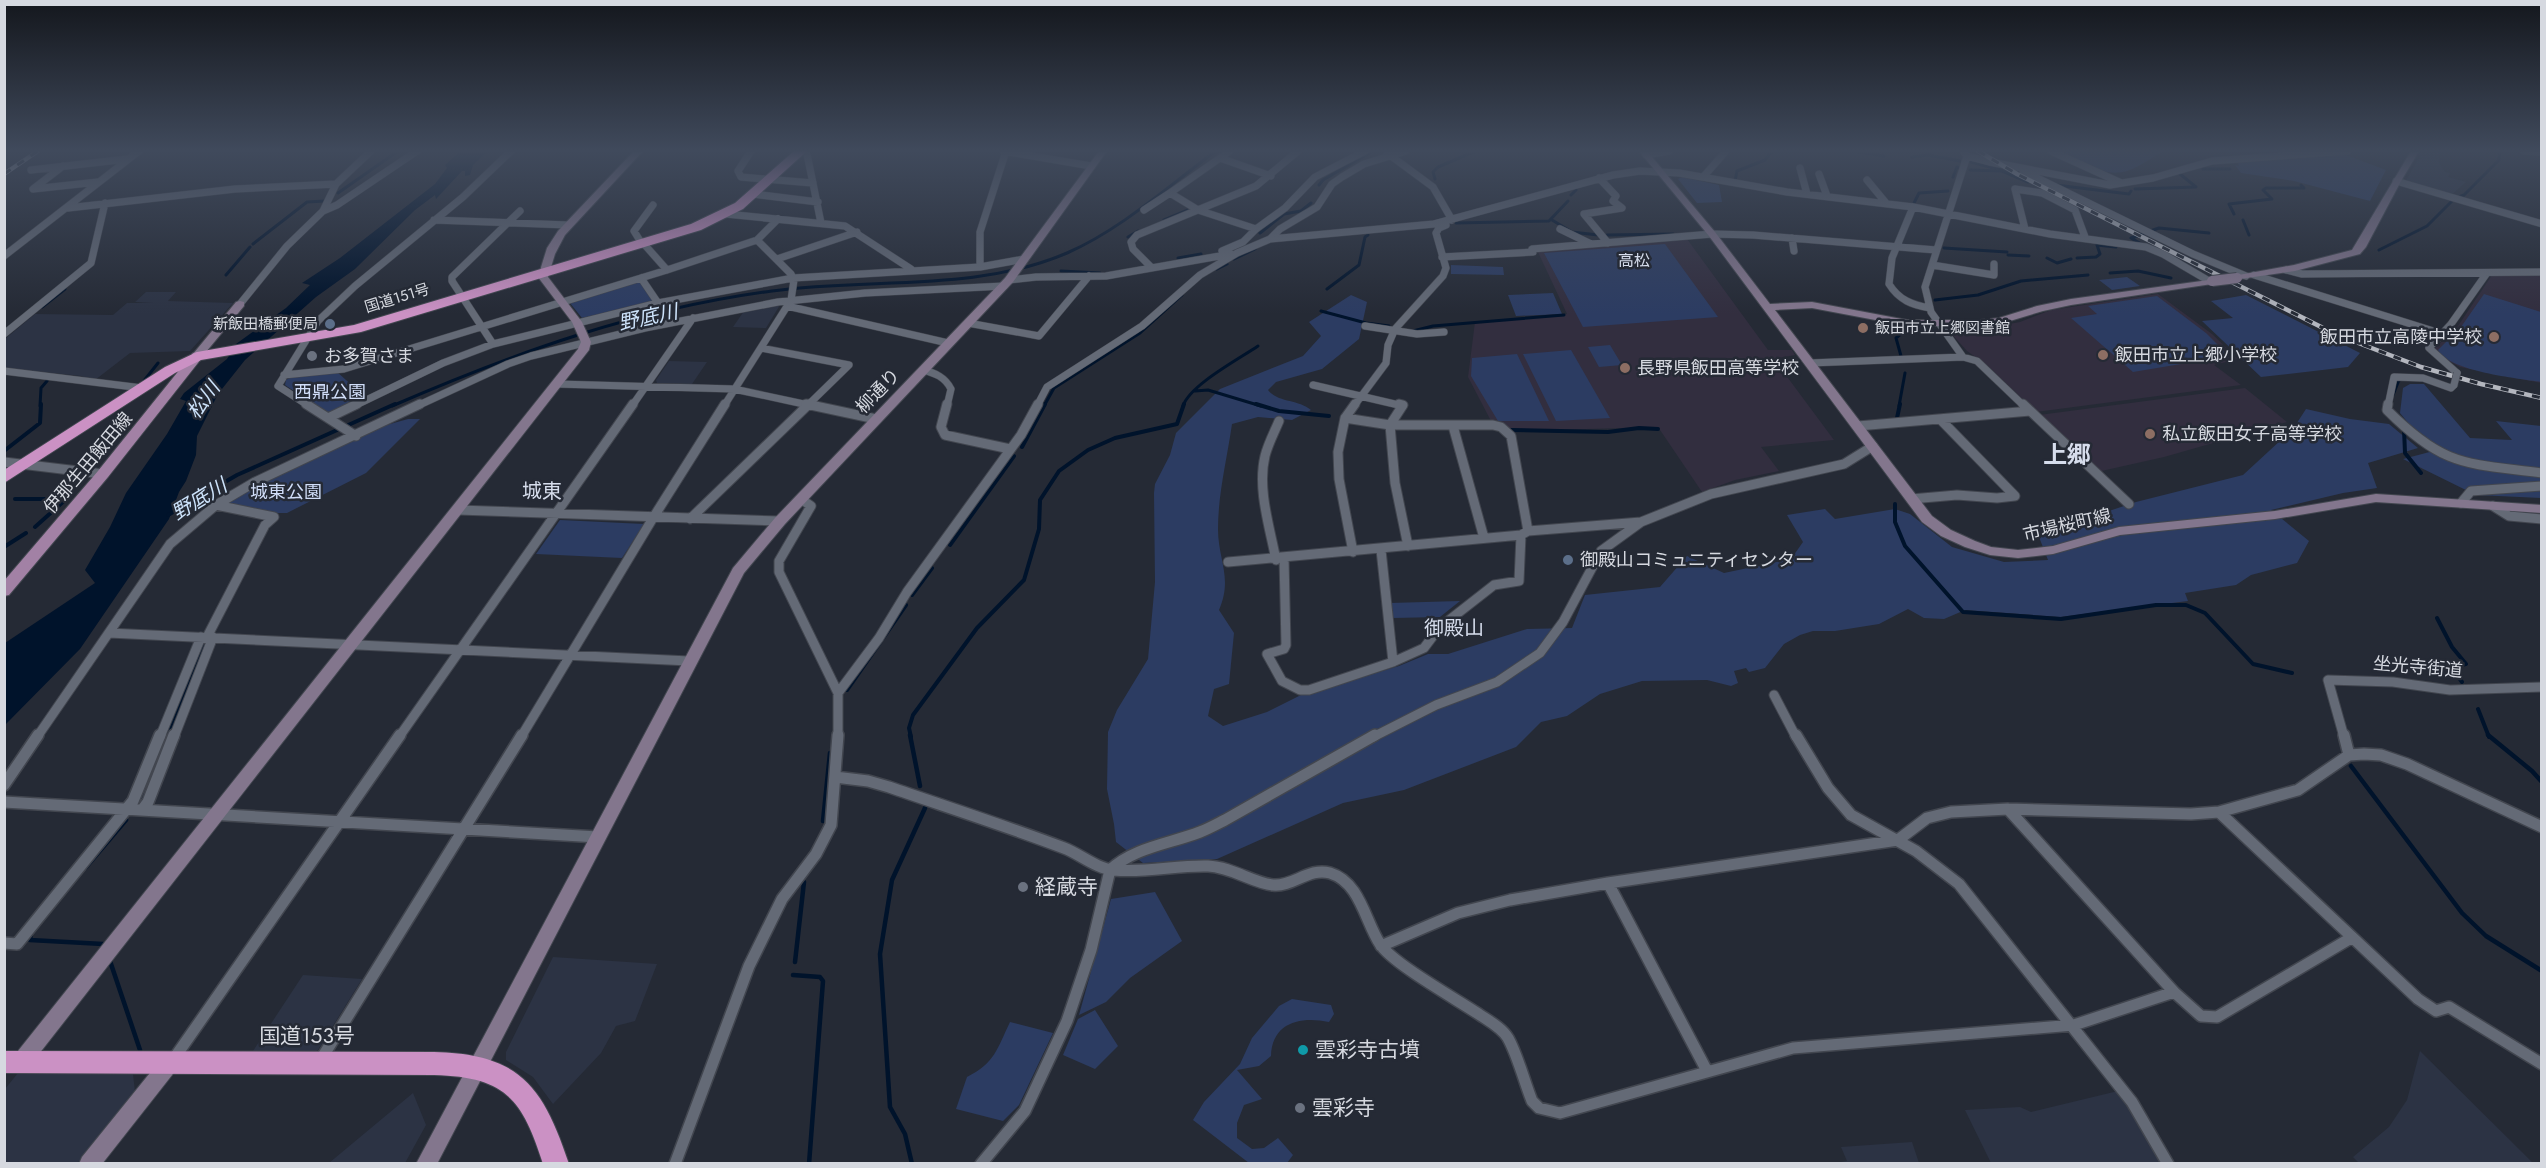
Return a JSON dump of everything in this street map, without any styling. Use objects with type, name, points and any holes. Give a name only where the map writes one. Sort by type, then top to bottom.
[{"type":"highway","name":"国道151号","points":[[4,478],[142,388],[197,356],[356,329],[696,227],[726,214],[737,206]]},
{"type":"highway","name":"国道153号","points":[[13,1062],[170,1064],[320,1062],[478,1067],[498,1074],[521,1092],[546,1133],[556,1164]]},
{"type":"main road","name":"伊那生田飯田線","points":[[4,591],[103,474],[197,356]]},
{"type":"street","points":[[4,256],[71,206]]},
{"type":"street","points":[[68,208],[86,206]]},
{"type":"street","points":[[5,332],[91,263],[104,206]]},
{"type":"street","points":[[323,212],[326,206]]},
{"type":"street","points":[[197,356],[287,246],[323,212],[336,206]]},
{"type":"street","points":[[353,434],[278,386],[303,338],[318,321],[452,206]]},
{"type":"street","points":[[13,1062],[216,816],[583,350],[582,332],[543,277],[555,241],[587,206]]},
{"type":"street","points":[[653,206],[634,231],[668,270]]},
{"type":"street","points":[[819,206],[821,223]]},
{"type":"street","points":[[980,267],[980,232],[988,206]]},
{"type":"street","name":"柳通り","points":[[426,1164],[738,571],[780,521],[1008,281],[1062,206]]},
{"type":"street","points":[[1144,210],[1151,206]]},
{"type":"street","points":[[1191,206],[1256,229]]},
{"type":"street","points":[[1151,267],[1133,249],[1131,242],[1137,235],[1210,206]]},
{"type":"street","points":[[1212,257],[1243,242],[1287,206]]},
{"type":"street","points":[[838,693],[879,638],[907,592],[1030,421],[1047,387],[1142,326],[1200,275],[1237,253],[1270,238],[1318,206]]},
{"type":"street","points":[[1444,206],[1452,220]]},
{"type":"street","points":[[1270,238],[1412,228],[1452,220],[1503,206]]},
{"type":"street","points":[[1608,243],[1584,214],[1622,208],[1619,206]]},
{"type":"street","name":"市場桜町線","points":[[1688,206],[1927,519],[1946,533],[1980,548],[2018,554],[2053,550],[2119,531],[2147,526],[2172,526],[2275,515],[2366,499],[2402,498],[2541,509]]},
{"type":"street","points":[[1903,206],[2050,234],[2146,247],[2210,281]]},
{"type":"street","points":[[1951,206],[1925,287],[1930,308],[1963,357]]},
{"type":"street","points":[[2019,206],[2025,229]]},
{"type":"street","points":[[2066,206],[2074,210],[2085,237]]},
{"type":"street","points":[[2094,206],[2246,277],[2443,334]]},
{"type":"street","points":[[1767,307],[1812,305],[1832,307],[1889,320],[1939,324],[2000,321],[2041,308],[2071,302],[2286,270],[2356,252],[2361,247],[2383,206]]},
{"type":"street","points":[[2477,206],[2541,225]]},
{"type":"street","points":[[1913,207],[1895,247],[1889,279],[1892,290],[1899,298],[1930,308]]},
{"type":"street","points":[[493,344],[452,281],[452,277],[520,211]]},
{"type":"street","points":[[726,214],[845,226],[911,269]]},
{"type":"street","points":[[284,375],[344,369],[668,270],[757,240],[778,219]]},
{"type":"street","points":[[434,220],[568,225]]},
{"type":"street","points":[[1353,552],[1339,479],[1338,452],[1345,418],[1386,363],[1388,345],[1395,329],[1443,276],[1446,268],[1436,233],[1438,228],[1449,224],[1452,220]]},
{"type":"street","points":[[1560,229],[1591,244]]},
{"type":"street","points":[[777,259],[857,232]]},
{"type":"street","points":[[1442,258],[1533,252],[1532,249],[1712,234],[1936,250]]},
{"type":"street","points":[[1792,238],[1794,250]]},
{"type":"street","points":[[320,1062],[462,829],[572,655],[653,518],[790,301],[793,279],[777,259],[757,240]]},
{"type":"street","points":[[329,419],[443,363],[493,344],[693,318],[790,301],[1036,277],[1106,276],[1237,253]]},
{"type":"street","points":[[4,785],[170,544],[216,505],[255,482],[353,434],[508,364],[658,303],[793,279],[911,269],[980,267],[1022,261]]},
{"type":"street","points":[[1932,265],[1994,275],[1994,264]]},
{"type":"street","points":[[2286,270],[2302,274],[2541,272]]},
{"type":"street","points":[[2487,273],[2443,334],[2429,348],[2433,356],[2454,367],[2457,373],[2454,385],[2451,388],[2420,377],[2403,375],[2394,377],[2387,410],[2399,422],[2444,456],[2475,465],[2541,473]]},
{"type":"street","points":[[968,323],[1039,336],[1089,276]]},
{"type":"street","points":[[641,278],[658,303]]},
{"type":"street","points":[[790,301],[948,343]]},
{"type":"street","points":[[89,1164],[170,1064],[693,318]]},
{"type":"street","points":[[1365,326],[1417,334],[1444,332]]},
{"type":"street","points":[[690,519],[849,365],[761,348]]},
{"type":"street","points":[[1810,363],[1963,357],[1977,362],[2129,504]]},
{"type":"street","points":[[923,370],[939,375],[949,383],[951,389],[941,428],[945,435],[1010,449]]},
{"type":"street","points":[[4,371],[142,388]]},
{"type":"street","points":[[557,384],[734,389],[876,419]]},
{"type":"street","points":[[1313,385],[1403,405],[1390,425],[1395,483],[1408,546]]},
{"type":"street","points":[[1858,426],[2030,411]]},
{"type":"street","points":[[1279,421],[1264,461],[1264,485],[1280,559],[1286,645],[1284,649],[1267,654],[1280,681],[1292,689],[1309,690],[1393,662],[1424,648],[1439,628],[1494,585],[1519,581],[1524,533],[1511,436],[1508,431],[1492,426],[1390,425],[1345,418]]},
{"type":"street","points":[[1911,499],[1958,495],[1997,498],[2015,496],[1940,419]]},
{"type":"street","points":[[1453,426],[1484,538]]},
{"type":"street","points":[[981,1163],[1025,1111],[1062,1032],[1086,967],[1110,870],[1120,861],[1148,848],[1200,832],[1225,820],[1378,734],[1436,705],[1497,682],[1517,670],[1540,653],[1563,622],[1601,551],[1641,522],[1711,494],[1803,476],[1844,464],[1873,446]]},
{"type":"street","points":[[4,462],[103,474]]},
{"type":"street","points":[[2461,503],[2471,491],[2541,486]]},
{"type":"street","points":[[675,1164],[749,966],[782,899],[816,854],[831,825],[838,736],[838,693],[779,572],[779,561],[811,506],[801,499]]},
{"type":"street","points":[[4,943],[17,944],[134,801],[207,637],[265,525],[274,517],[216,505]]},
{"type":"street","points":[[2493,506],[2502,514],[2512,517],[2541,519]]},
{"type":"street","points":[[458,510],[780,521]]},
{"type":"street","points":[[1228,562],[1353,552],[1641,522]]},
{"type":"street","points":[[1381,549],[1393,662]]},
{"type":"street","points":[[109,633],[689,661]]},
{"type":"street","points":[[142,810],[148,802],[207,637]]},
{"type":"street","name":"坐光寺街道","points":[[2349,755],[2328,680],[2393,682],[2450,690],[2541,687]]},
{"type":"street","points":[[1774,695],[1810,760],[1852,816],[1898,840],[1941,868],[1959,884],[2132,1102],[2168,1164]]},
{"type":"street","points":[[1381,946],[1458,913],[1510,900],[1608,883],[1898,840],[1927,818],[1951,812],[2008,809],[2191,814],[2219,812],[2298,790],[2349,755],[2381,755],[2400,761],[2525,821],[2541,826]]},
{"type":"street","points":[[835,777],[868,781],[889,787],[1066,849],[1110,870],[1142,872],[1209,866],[1233,870],[1273,885],[1288,883],[1304,874],[1328,872],[1349,884],[1381,946],[1403,964],[1492,1023],[1507,1036],[1532,1101],[1539,1108],[1560,1113],[1793,1048],[2073,1025],[2174,992]]},
{"type":"street","points":[[4,802],[598,837]]},
{"type":"street","points":[[2008,809],[2174,992],[2200,1016],[2217,1017],[2351,938]]},
{"type":"street","points":[[2219,812],[2418,999],[2436,1011],[2449,1007],[2541,1064]]},
{"type":"street","points":[[1608,883],[1707,1071]]},
{"type":"shaded area","name":"長野県飯田高等学校","points":[[1687,239],[1768,350],[1792,350],[1795,355],[1774,359],[1834,440],[1761,447],[1779,471],[1735,480],[1702,492],[1658,427],[1511,431],[1491,421],[1468,377],[1475,322],[1567,314],[1537,250]]},
{"type":"shaded area","name":"飯田市立高陵中学校","points":[[2541,274],[2541,383],[2460,367],[2438,355],[2434,349],[2458,326],[2492,275]]},
{"type":"shaded area","points":[[146,292],[176,292],[168,301],[233,303],[190,351],[130,353],[95,380],[81,376],[5,368],[5,339],[35,314],[113,315],[127,303],[153,303],[135,302]]},
{"type":"shaded area","name":"飯田市立上郷小学校","points":[[2158,294],[2212,334],[2238,359],[2214,365],[2241,385],[2036,412],[1988,366],[1967,351],[1949,331],[1955,328],[1988,328],[2020,322],[2051,310]]},
{"type":"shaded area","points":[[780,305],[766,328],[733,327],[744,311]]},
{"type":"shaded area","points":[[669,361],[707,362],[692,384],[657,383],[656,380]]},
{"type":"shaded area","name":"私立飯田女子高等学校","points":[[2245,388],[2287,422],[2164,457],[2097,472],[2039,415]]},
{"type":"shaded area","points":[[553,957],[657,964],[635,1021],[616,1026],[601,1053],[553,1104],[533,1077],[506,1060],[506,1052]]},
{"type":"shaded area","points":[[303,975],[362,979],[318,1050],[309,1055],[251,1054]]},
{"type":"shaded area","points":[[2420,1051],[2533,1163],[2359,1163],[2353,1157],[2389,1127],[2407,1100]]},
{"type":"shaded area","points":[[18,1073],[133,1074],[135,1092],[78,1163],[5,1164],[5,1089]]},
{"type":"shaded area","points":[[2118,1091],[2161,1163],[1991,1163],[1965,1110],[2020,1107],[2031,1112]]},
{"type":"shaded area","points":[[413,1093],[426,1125],[405,1163],[329,1163]]},
{"type":"shaded area","points":[[1912,1142],[1919,1163],[1834,1163],[1847,1161],[1841,1147]]},
{"type":"green space","points":[[1665,244],[1718,317],[1583,327],[1544,253]]},
{"type":"green space","points":[[1451,265],[1503,267],[1504,275],[1451,274]]},
{"type":"green space","points":[[2127,277],[2140,286],[2112,290],[2099,280]]},
{"type":"green space","points":[[642,281],[655,300],[651,303],[582,318],[570,303],[635,282]]},
{"type":"green space","points":[[1553,293],[1562,314],[1516,316],[1508,295]]},
{"type":"green space","name":"飯田市立高陵中学校","points":[[2484,294],[2541,312],[2541,382],[2470,369],[2445,358],[2438,350],[2461,327]]},
{"type":"green space","points":[[1351,295],[1367,302],[1359,339],[1322,369],[1276,382],[1268,390],[1277,397],[1311,410],[1292,420],[1258,417],[1232,424],[1221,490],[1218,529],[1225,578],[1223,599],[1219,610],[1234,633],[1229,684],[1214,689],[1208,716],[1223,726],[1267,712],[1301,695],[1399,666],[1428,654],[1448,654],[1527,629],[1572,628],[1585,595],[1660,587],[1687,556],[1724,573],[1791,559],[1803,542],[1787,515],[1825,509],[1835,519],[1895,509],[1910,514],[1952,547],[2004,562],[2048,560],[2039,537],[2052,530],[2136,502],[2243,475],[2293,429],[2306,409],[2350,419],[2389,424],[2418,448],[2368,463],[2377,488],[2343,493],[2271,510],[2309,541],[2297,563],[2251,575],[2236,585],[2185,593],[2188,601],[2060,617],[1965,610],[1944,619],[1924,618],[1908,609],[1879,624],[1835,631],[1813,631],[1784,644],[1765,668],[1749,672],[1746,668],[1734,671],[1738,683],[1731,686],[1707,680],[1642,681],[1600,694],[1567,716],[1541,722],[1516,747],[1404,790],[1343,803],[1217,859],[1143,863],[1116,842],[1107,789],[1108,732],[1117,710],[1148,659],[1155,582],[1155,484],[1170,455],[1176,433],[1220,389],[1303,356],[1321,336],[1309,322]]},
{"type":"green space","points":[[2246,295],[2360,353],[2348,367],[2261,377],[2202,321],[2233,318],[2211,301]]},
{"type":"green space","points":[[2157,296],[2206,333],[2229,356],[2133,372],[2071,318],[2097,314],[2088,306]]},
{"type":"green space","points":[[1610,345],[1622,365],[1599,367],[1588,347]]},
{"type":"green space","points":[[1571,350],[1610,418],[1556,421],[1523,354]]},
{"type":"green space","points":[[1517,354],[1549,421],[1498,421],[1471,376],[1472,358]]},
{"type":"green space","name":"西鼎公園","points":[[336,371],[366,398],[328,414],[285,385],[286,380],[293,376]]},
{"type":"green space","points":[[2410,384],[2424,384],[2470,438],[2512,440],[2496,421],[2541,426],[2541,498],[2476,495],[2403,459],[2441,449],[2409,424],[2400,413],[2403,388]]},
{"type":"green space","name":"城東公園","points":[[408,419],[420,419],[366,473],[287,513],[227,504],[241,493],[383,426]]},
{"type":"green space","points":[[560,520],[644,524],[622,558],[536,554]]},
{"type":"green space","points":[[1460,601],[1440,617],[1393,618],[1390,603]]},
{"type":"green space","points":[[1155,892],[1182,941],[1130,978],[1106,1002],[1079,1015],[1111,899]]},
{"type":"green space","points":[[1292,999],[1331,1005],[1334,1014],[1329,1022],[1308,1020],[1290,1024],[1277,1036],[1271,1056],[1259,1066],[1237,1070],[1262,1099],[1244,1105],[1237,1123],[1237,1138],[1252,1149],[1264,1148],[1278,1138],[1293,1155],[1287,1163],[1249,1163],[1193,1120],[1204,1102],[1240,1064],[1252,1038],[1279,1006]]},
{"type":"green space","points":[[1095,1010],[1118,1046],[1095,1069],[1063,1055],[1078,1019]]},
{"type":"green space","points":[[1010,1022],[1053,1033],[1019,1105],[1003,1121],[956,1109],[967,1077],[989,1061]]},
{"type":"water","name":"松川","points":[[407,206],[421,206],[355,269],[316,297],[245,360],[218,394],[197,436],[196,455],[169,519],[80,649],[5,725],[5,643],[95,583],[85,570],[110,527],[126,493],[167,434],[186,401],[180,399],[184,393],[227,359],[236,344],[286,308],[310,285],[302,283],[340,258]]},
{"type":"waterway","points":[[253,244],[302,206]]},
{"type":"waterway","name":"野底川","points":[[392,406],[531,351],[625,321],[673,309],[772,291],[958,279],[1031,266],[1087,243],[1145,206]]},
{"type":"waterway","points":[[1260,233],[1284,214],[1301,211],[1308,206]]},
{"type":"waterway","points":[[1456,223],[1549,221],[1564,206]]},
{"type":"waterway","points":[[2230,206],[2234,214]]},
{"type":"waterway","points":[[2379,250],[2427,226],[2447,206]]},
{"type":"waterway","points":[[1164,220],[1188,210]]},
{"type":"waterway","points":[[1552,220],[1572,232],[1598,235]]},
{"type":"waterway","points":[[2243,220],[2249,235]]},
{"type":"waterway","points":[[2150,231],[2159,228],[2209,233]]},
{"type":"waterway","points":[[1128,237],[1138,231]]},
{"type":"waterway","points":[[2143,245],[2131,238],[2146,233]]},
{"type":"waterway","points":[[1607,235],[1673,234]]},
{"type":"waterway","points":[[1327,289],[1359,265],[1365,237],[1368,235]]},
{"type":"waterway","points":[[2077,258],[2096,257],[2100,254],[2097,245],[2116,247]]},
{"type":"waterway","points":[[226,275],[250,247]]},
{"type":"waterway","points":[[1944,248],[2007,252]]},
{"type":"waterway","points":[[1234,259],[1255,249]]},
{"type":"waterway","points":[[1178,258],[1201,254]]},
{"type":"waterway","points":[[2008,255],[2029,256]]},
{"type":"waterway","points":[[2047,258],[2057,263],[2071,259]]},
{"type":"waterway","points":[[1217,269],[1227,264]]},
{"type":"waterway","points":[[1061,271],[1100,273]]},
{"type":"waterway","points":[[2110,273],[2138,271],[2171,278]]},
{"type":"waterway","points":[[1935,300],[1978,295],[2021,281],[2088,275]]},
{"type":"waterway","points":[[42,307],[65,289]]},
{"type":"waterway","points":[[1044,406],[1054,388],[1140,333],[1182,295]]},
{"type":"waterway","points":[[1321,311],[1366,323],[1389,326]]},
{"type":"waterway","points":[[1413,331],[1433,326],[1564,315]]},
{"type":"waterway","points":[[1901,356],[1896,338],[1909,327]]},
{"type":"waterway","points":[[1184,404],[1187,398],[1205,381],[1258,346]]},
{"type":"waterway","points":[[143,382],[158,363]]},
{"type":"waterway","points":[[1899,406],[1905,373]]},
{"type":"waterway","points":[[2393,395],[2399,380],[2403,379]]},
{"type":"waterway","points":[[40,406],[41,388],[47,381]]},
{"type":"waterway","points":[[1195,391],[1208,390],[1261,406]]},
{"type":"waterway","points":[[4,451],[40,423],[41,404]]},
{"type":"waterway","name":"野底川","points":[[168,515],[237,475],[395,404]]},
{"type":"waterway","points":[[1022,447],[1045,404]]},
{"type":"waterway","points":[[911,737],[909,728],[913,715],[977,628],[1024,580],[1039,529],[1040,500],[1059,471],[1088,450],[1115,438],[1177,424],[1184,404]]},
{"type":"waterway","points":[[1256,404],[1279,411],[1329,416]]},
{"type":"waterway","points":[[1897,418],[1900,404]]},
{"type":"waterway","points":[[84,466],[115,426]]},
{"type":"waterway","points":[[1511,430],[1608,432],[1639,428],[1658,429]]},
{"type":"waterway","points":[[2404,429],[2405,453],[2421,473]]},
{"type":"waterway","points":[[950,545],[1014,456]]},
{"type":"waterway","points":[[35,527],[64,501],[78,477]]},
{"type":"waterway","points":[[15,499],[65,499]]},
{"type":"waterway","points":[[1895,504],[1895,522],[1905,546],[1963,612],[2061,619],[2156,605],[2186,605],[2205,613],[2253,664],[2292,673]]},
{"type":"waterway","points":[[4,547],[26,533]]},
{"type":"waterway","points":[[912,595],[932,568]]},
{"type":"waterway","points":[[847,690],[906,605]]},
{"type":"waterway","points":[[2437,618],[2452,647],[2466,664],[2451,667],[2462,682]]},
{"type":"waterway","points":[[167,737],[204,644]]},
{"type":"waterway","points":[[2478,709],[2488,735]]},
{"type":"waterway","points":[[141,801],[167,735]]},
{"type":"waterway","points":[[910,735],[920,786]]},
{"type":"waterway","points":[[2488,735],[2542,782]]},
{"type":"waterway","points":[[823,821],[830,753]]},
{"type":"waterway","points":[[2351,766],[2462,913],[2486,936],[2542,971]]},
{"type":"waterway","points":[[912,1164],[905,1134],[890,1107],[880,954],[892,880],[925,808]]},
{"type":"waterway","points":[[86,867],[126,820]]},
{"type":"waterway","points":[[795,962],[804,882]]},
{"type":"waterway","points":[[31,933],[30,940],[103,944]]},
{"type":"waterway","points":[[110,961],[140,1050]]},
{"type":"waterway","points":[[793,975],[820,977],[823,981],[809,1164]]},
{"type":"railway","points":[[2080,206],[2335,334],[2421,367],[2542,398]]},
{"type":"place","name":"新飯田橋郵便局","points":[[330,324]]},
{"type":"place","name":"飯田市立上郷図書館","points":[[1863,328]]},
{"type":"place","name":"飯田市立高陵中学校","points":[[2494,337]]},
{"type":"place","name":"飯田市立上郷小学校","points":[[2103,355]]},
{"type":"place","name":"お多賀さま","points":[[312,356]]},
{"type":"place","name":"長野県飯田高等学校","points":[[1625,368]]},
{"type":"place","name":"私立飯田女子高等学校","points":[[2150,434]]},
{"type":"place","name":"御殿山コミュニティセンター","points":[[1568,560]]},
{"type":"place","name":"経蔵寺","points":[[1023,887]]},
{"type":"place","name":"雲彩寺古墳","points":[[1303,1050]]},
{"type":"place","name":"雲彩寺","points":[[1300,1108]]},
{"type":"district","name":"高松","points":[[1634,260]]},
{"type":"district","name":"上郷","points":[[2067,455]]},
{"type":"district","name":"城東","points":[[542,491]]},
{"type":"district","name":"御殿山","points":[[1454,628]]}]
